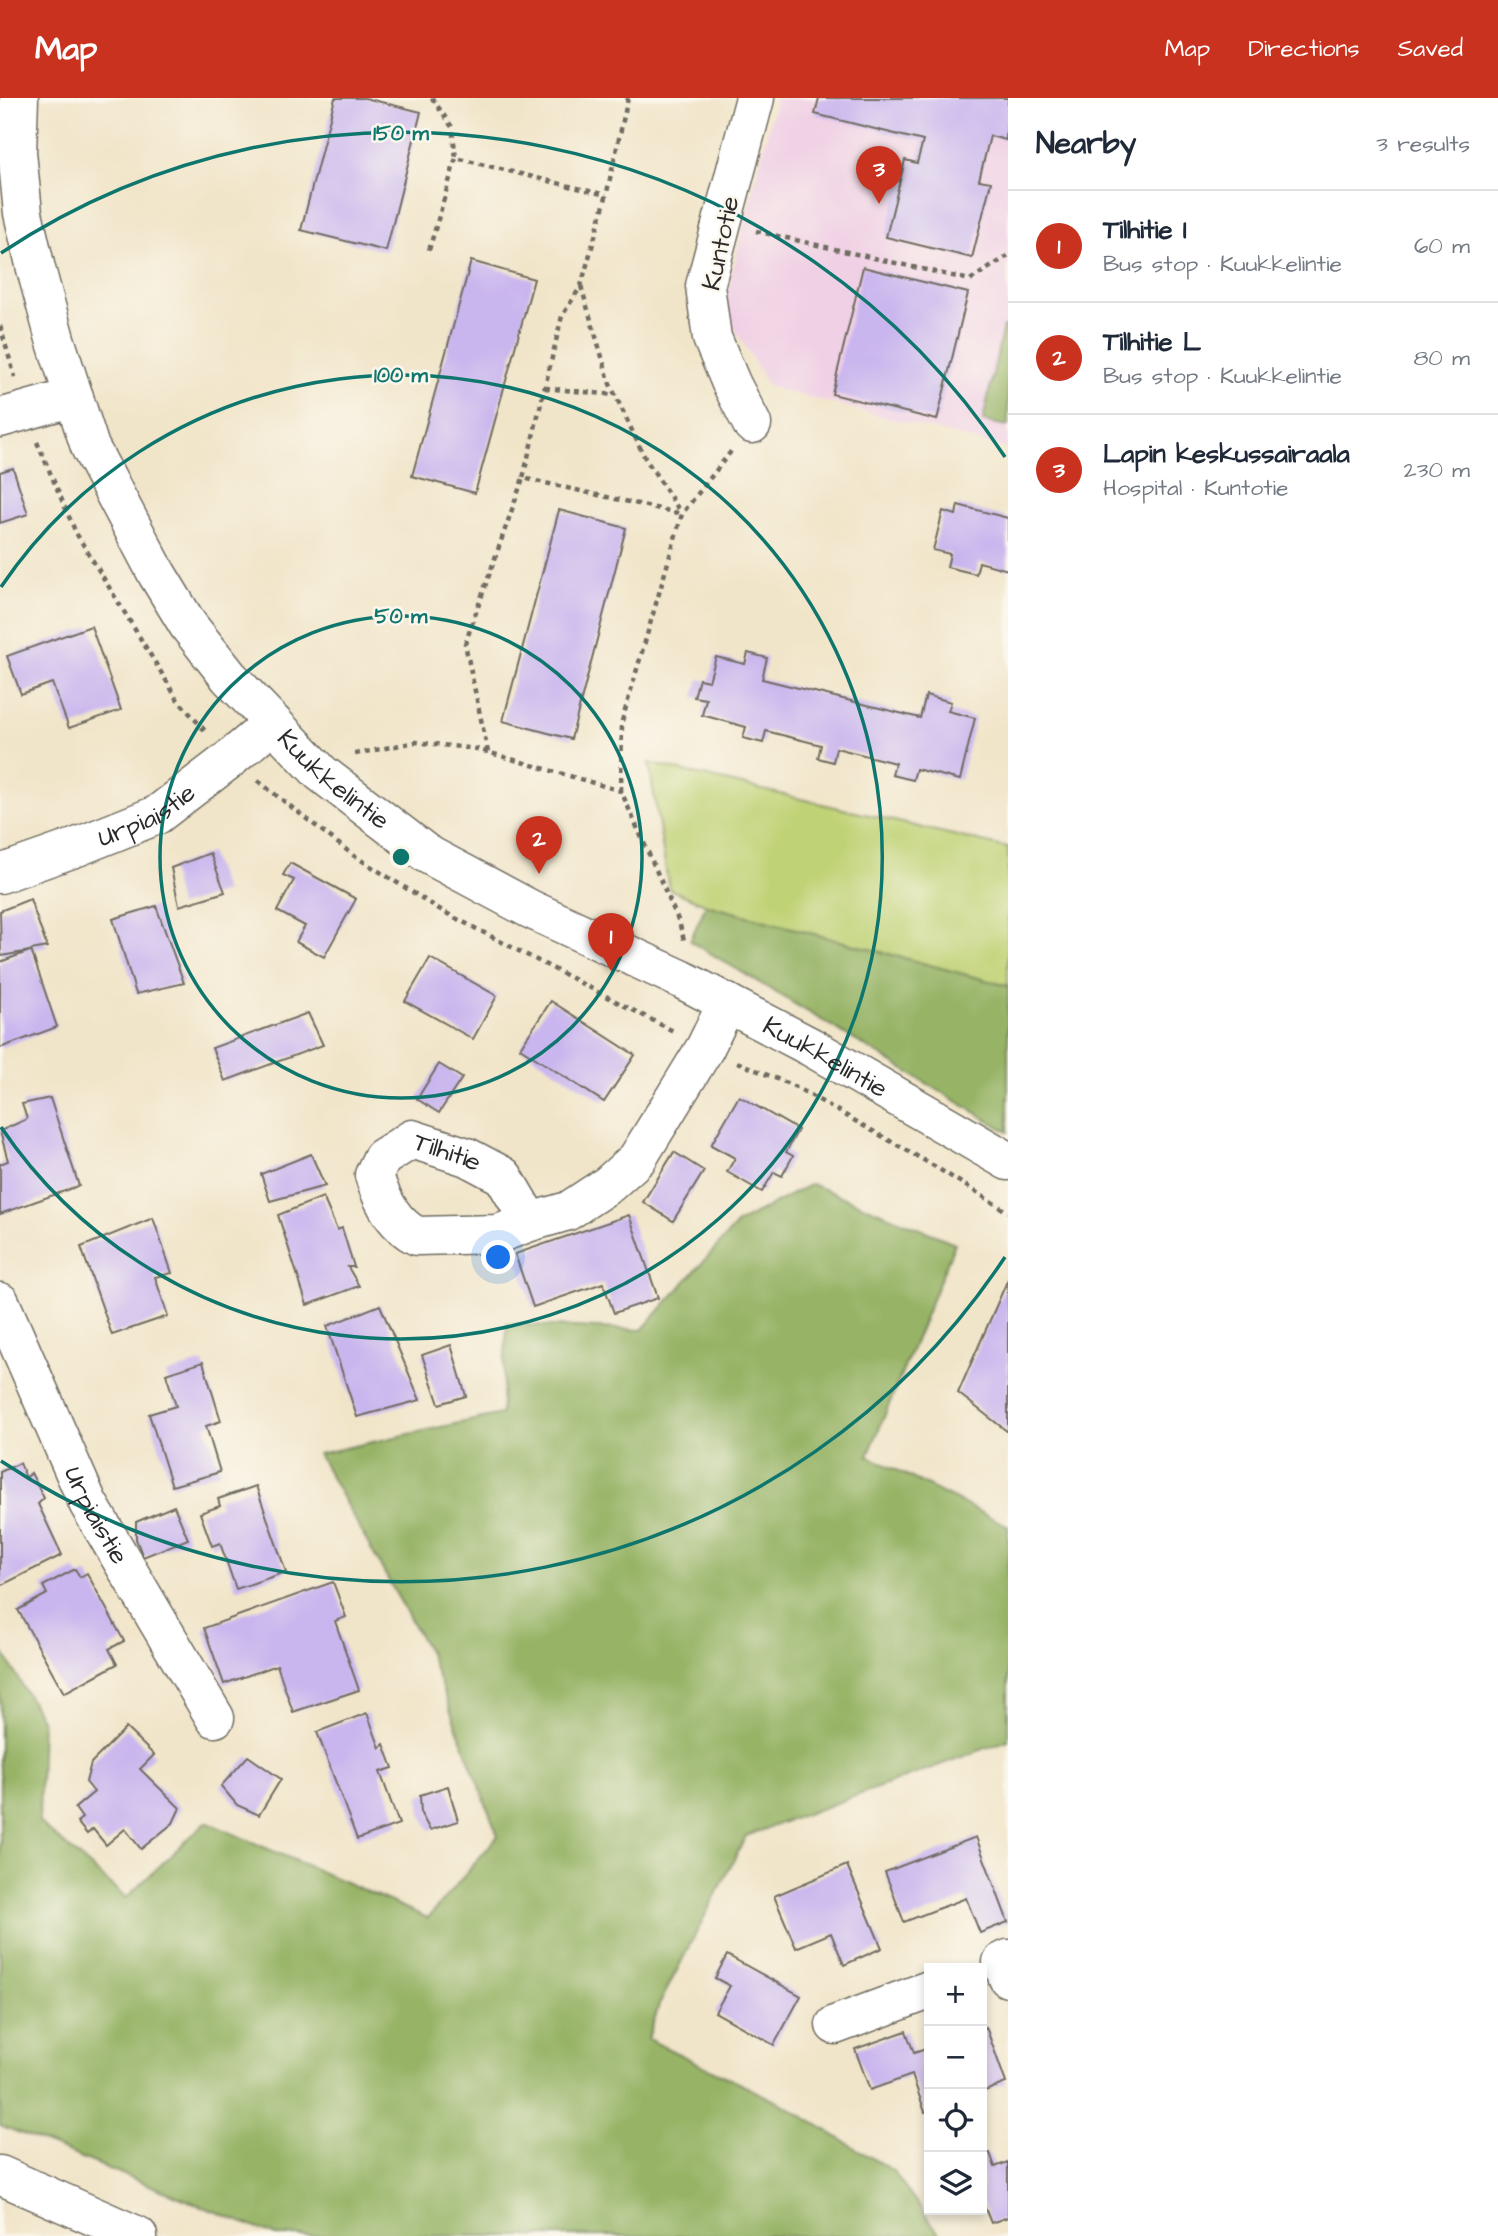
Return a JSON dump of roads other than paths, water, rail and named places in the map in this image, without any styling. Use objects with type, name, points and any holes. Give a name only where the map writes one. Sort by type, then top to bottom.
[{"type":"street","name":"Kuukkelintie","points":[[19,98],[17,152],[23,213],[39,281],[90,447],[157,574],[188,625],[229,677],[321,773],[428,854],[530,909],[681,979],[811,1047],[1008,1161]]},
{"type":"street","name":"Kuntotie","points":[[752,424],[712,338],[705,286],[755,98]]},
{"type":"street","points":[[0,418],[74,397]]},
{"type":"street","name":"Urpiaistie","points":[[0,874],[158,815],[273,723]]},
{"type":"street","points":[[530,1222],[568,1211],[608,1184],[637,1159],[705,1048],[727,1003]]},
{"type":"street","name":"Urpiaistie","points":[[0,1302],[88,1503],[215,1718]]},
{"type":"street","points":[[835,2025],[924,1992]]},
{"type":"street","points":[[0,2175],[138,2236]]},
{"type":"place","name":"Lapin keskussairaala","points":[[879,204]]},
{"type":"place","name":"Tilhitie L","points":[[539,874]]},
{"type":"place","name":"Tilhitie I","points":[[611,971]]}]
